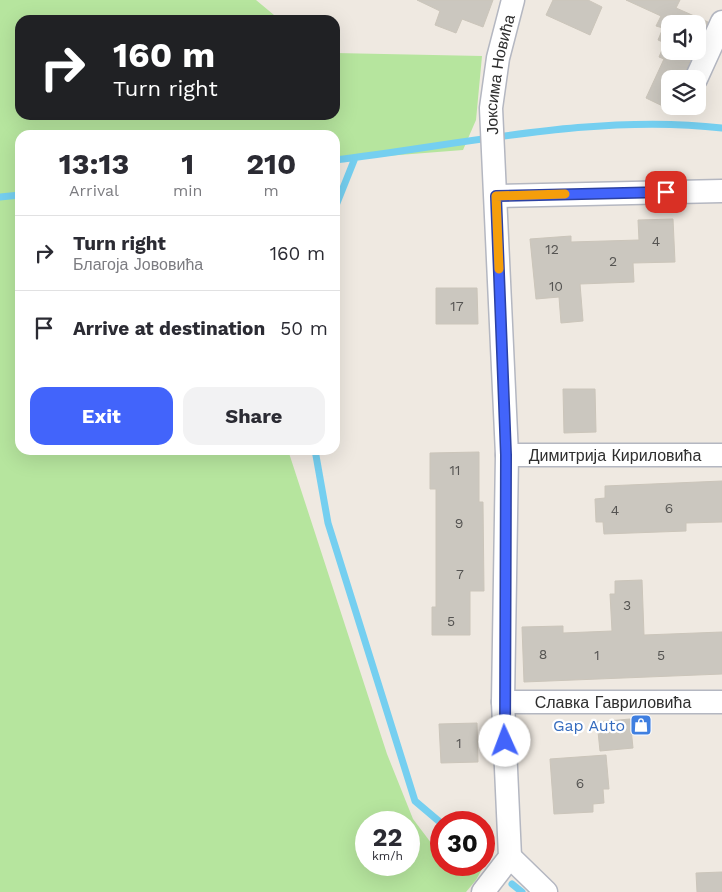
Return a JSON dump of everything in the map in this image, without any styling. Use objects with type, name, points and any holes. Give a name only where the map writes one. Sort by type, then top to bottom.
[{"type":"street","name":"Јоксима Новића","points":[[510,857],[504,702],[506,455],[491,108],[498,58],[513,0]]},
{"type":"street","points":[[700,70],[722,22]]},
{"type":"street","points":[[496,196],[722,191]]},
{"type":"street","name":"Димитрија Кириловића","points":[[506,455],[722,455]]},
{"type":"street","name":"Славка Гавриловића","points":[[504,702],[722,702]]},
{"type":"street","points":[[488,885],[510,857],[546,892]]},
{"type":"green space","points":[[0,0],[256,0],[274,15],[15,15],[15,120],[340,120],[340,53],[482,56],[476,120],[463,150],[340,160],[340,130],[15,130],[15,455],[290,455],[387,754],[410,811],[355,811],[355,876],[420,876],[420,828],[430,841],[430,876],[478,876],[466,892],[0,892]]},
{"type":"building","points":[[417,0],[493,0],[483,27],[462,19],[456,33],[435,25],[440,11]]},
{"type":"building","points":[[553,0],[588,0],[602,7],[590,35],[546,15]]},
{"type":"building","points":[[626,0],[680,0],[676,8],[692,15],[661,16]]},
{"type":"building","points":[[661,16],[661,27],[656,26]]},
{"type":"building","points":[[664,60],[690,60],[687,70],[661,70],[661,105],[646,98]]},
{"type":"building","points":[[673,219],[675,262],[633,263],[634,282],[580,284],[583,321],[561,323],[559,297],[536,299],[530,239],[571,236],[571,242],[639,240],[638,220]]},
{"type":"building","points":[[436,288],[477,288],[478,324],[436,324]]},
{"type":"building","points":[[563,389],[595,389],[596,432],[564,433]]},
{"type":"building","points":[[479,452],[479,502],[483,502],[484,591],[470,591],[470,635],[432,635],[432,607],[436,607],[436,489],[430,489],[430,453]]},
{"type":"building","points":[[722,481],[722,522],[686,523],[686,531],[604,534],[603,522],[596,522],[595,499],[605,498],[605,486]]},
{"type":"building","points":[[642,580],[644,635],[722,632],[722,674],[524,682],[522,627],[563,626],[563,633],[612,631],[610,594],[615,594],[615,581]]},
{"type":"building","points":[[630,719],[633,748],[600,751],[597,722]]},
{"type":"building","points":[[477,723],[478,762],[441,763],[439,724]]},
{"type":"building","points":[[606,755],[609,789],[603,789],[604,803],[593,804],[593,812],[554,814],[550,759]]},
{"type":"building","points":[[722,872],[722,892],[697,892],[696,873]]},
{"type":"waterway","points":[[340,159],[528,133],[578,128],[675,124],[722,128]]},
{"type":"waterway","points":[[340,196],[355,158]]},
{"type":"waterway","points":[[0,197],[15,196]]},
{"type":"waterway","points":[[316,455],[328,523],[415,801],[430,814]]},
{"type":"waterway","points":[[512,884],[522,892]]},
{"type":"slow traffic","points":[[499,269],[496,196],[565,194]]},
{"type":"place","name":"Gap Auto","points":[[641,725]]},
{"type":"route","points":[[505,741],[506,455],[496,196],[666,192]]}]
